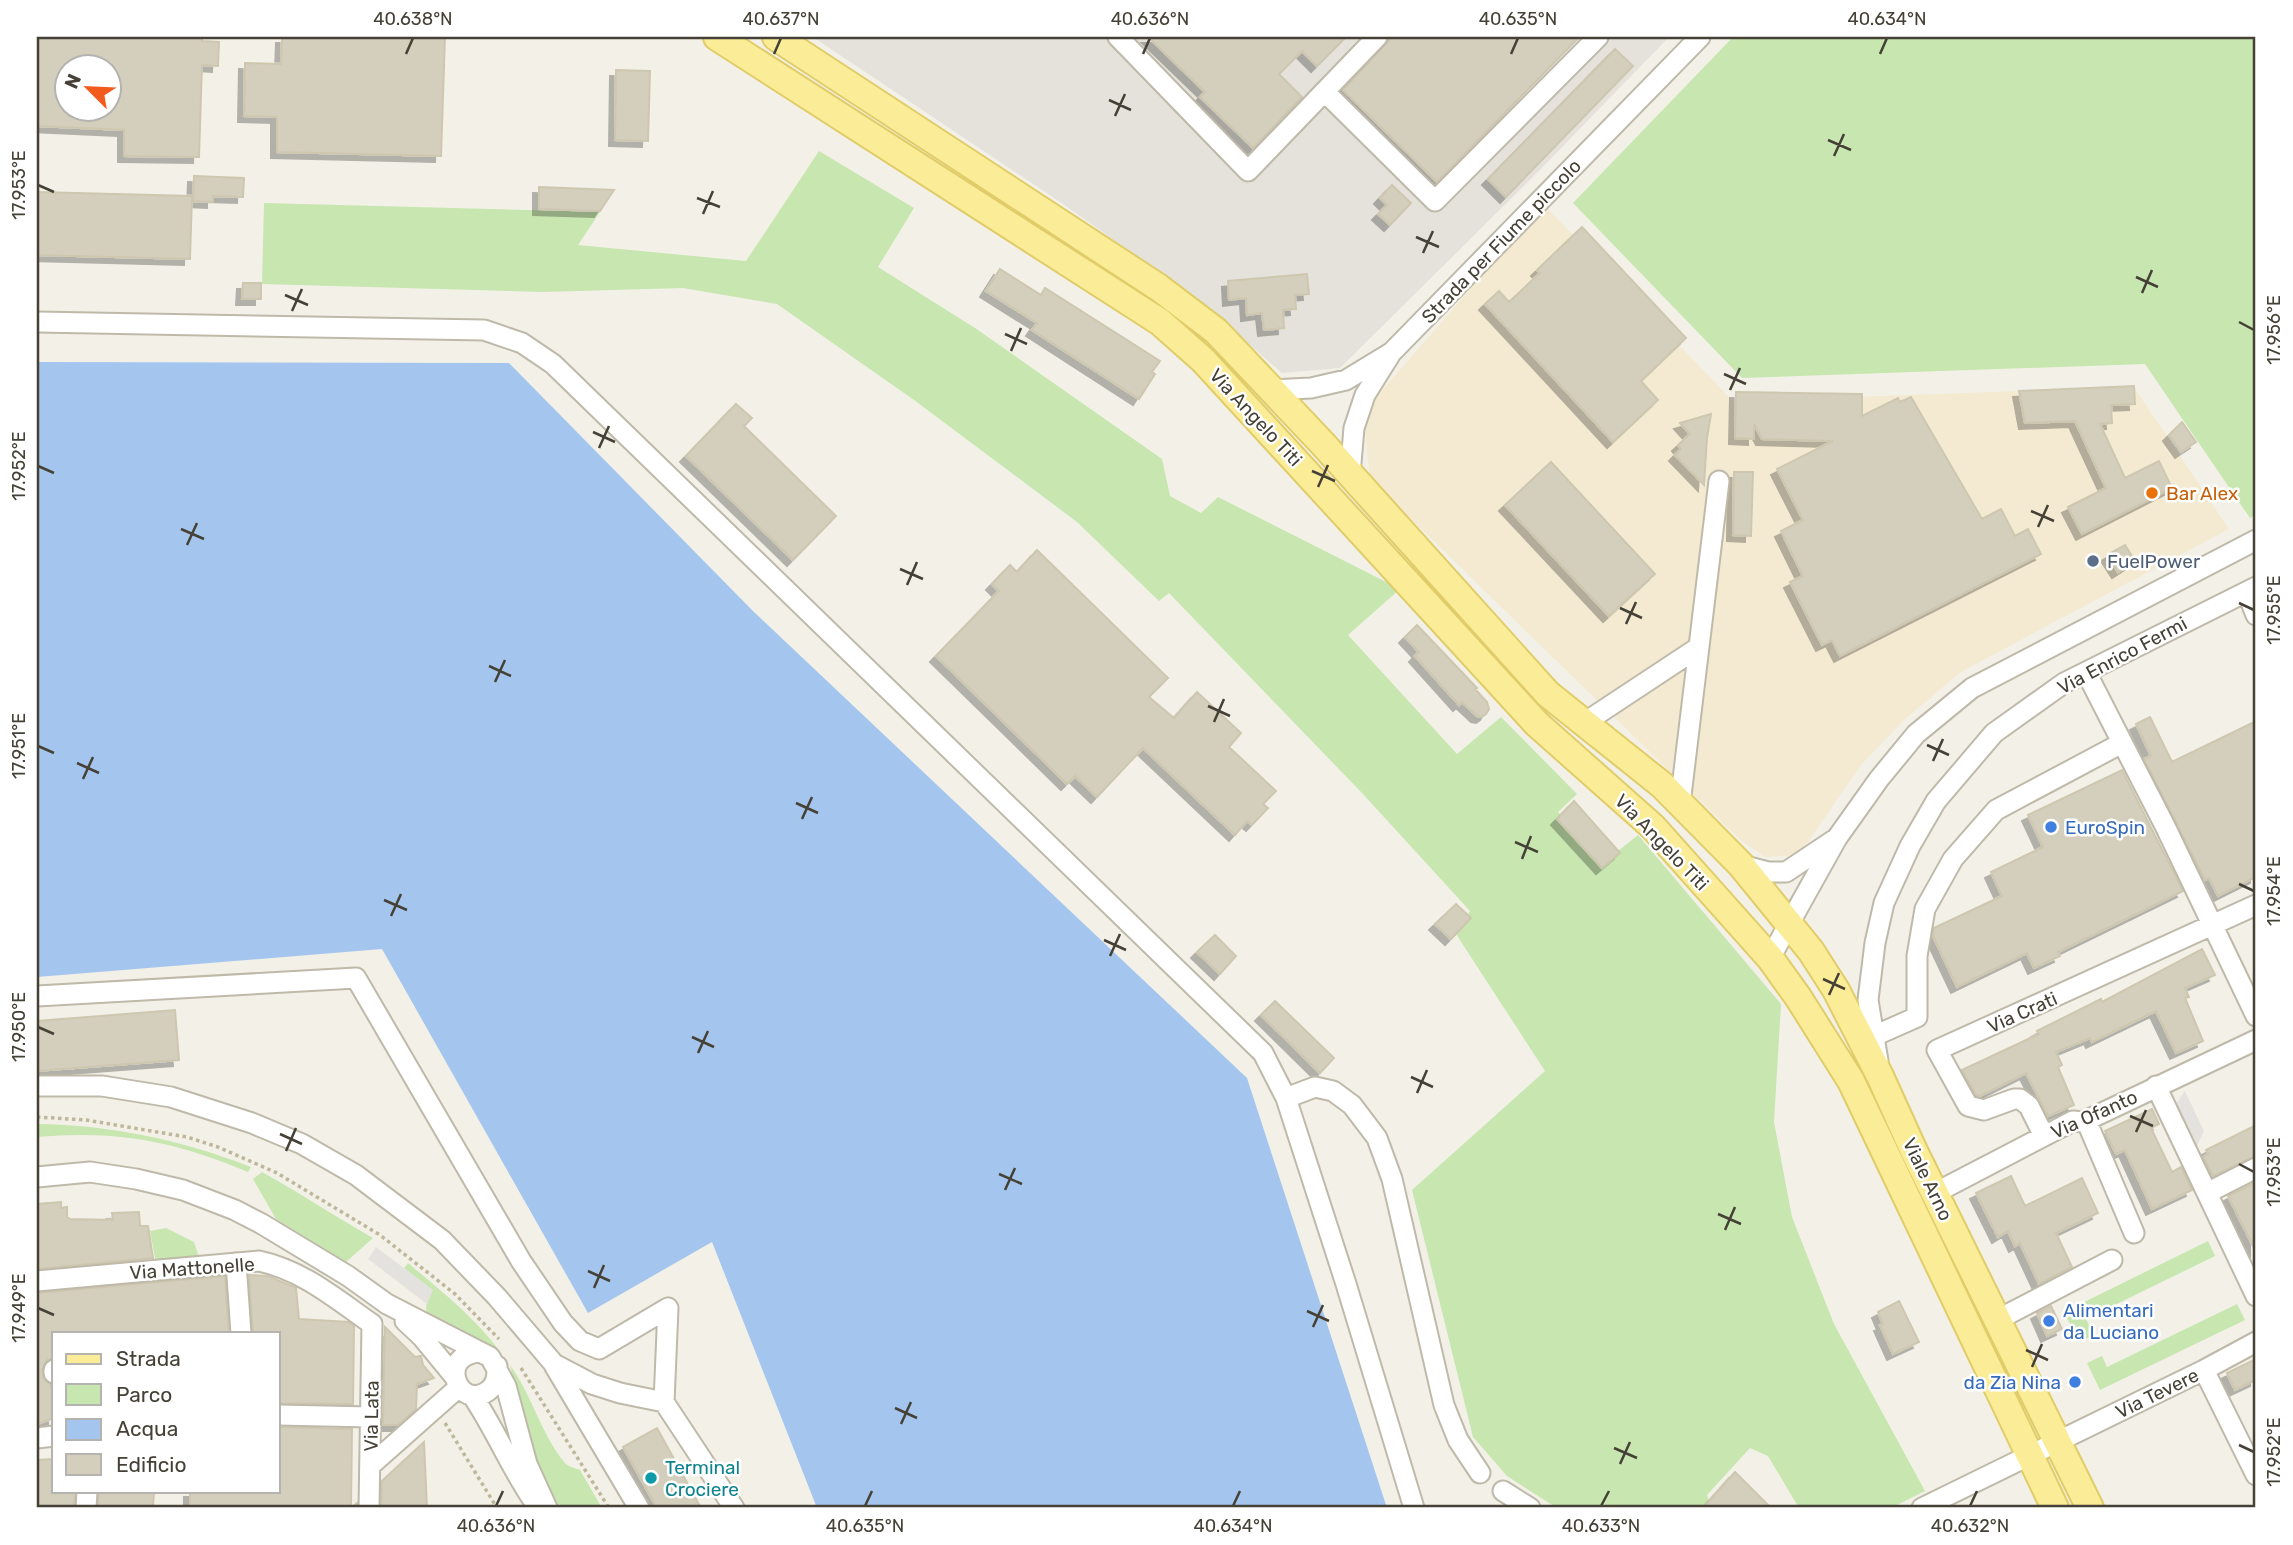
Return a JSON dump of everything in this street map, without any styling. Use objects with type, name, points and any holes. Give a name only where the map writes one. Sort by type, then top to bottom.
[{"type":"main road","name":"Via Angelo Titi","points":[[777,38],[1158,287],[1216,331],[1548,694],[1662,785],[1741,865],[1788,923]]},
{"type":"main road","name":"Via Angelo Titi","points":[[725,39],[1169,329],[1203,360],[1537,724],[1653,827],[1770,958]]},
{"type":"main road","name":"Viale Arno","points":[[1788,923],[1811,951],[1836,990],[2090,1508]]},
{"type":"main road","name":"Viale Arno","points":[[1770,958],[1851,1080],[2055,1508]]},
{"type":"street","points":[[1118,37],[1248,171],[1377,37]]},
{"type":"street","points":[[1325,92],[1435,201],[1598,37]]},
{"type":"street","name":"Strada per Fiume piccolo","points":[[1271,390],[1311,388],[1346,380],[1392,352],[1700,37]]},
{"type":"street","points":[[761,65],[777,38]]},
{"type":"street","points":[[37,322],[484,330],[522,343],[553,364],[1263,1053],[1286,1098],[1362,1336],[1413,1508]]},
{"type":"street","points":[[1350,475],[1354,428],[1365,395],[1392,352]]},
{"type":"street","points":[[1680,804],[1719,481]]},
{"type":"street","name":"Via Enrico Fermi","points":[[1770,958],[1837,838],[1879,779],[1916,734],[1972,688],[2256,540]]},
{"type":"street","points":[[2252,589],[2256,615]]},
{"type":"street","name":"Via Enrico Fermi","points":[[1880,1076],[1868,1000],[1875,943],[1884,903],[1910,846],[1936,801],[1994,733],[2064,682],[2252,589]]},
{"type":"street","points":[[1584,723],[1699,647]]},
{"type":"street","points":[[2086,672],[2214,925],[2256,1016]]},
{"type":"street","points":[[1874,1036],[1917,1017],[1917,956],[1925,909],[1953,859],[1996,810],[2122,743]]},
{"type":"street","name":"Via Enrico Fermi","points":[[1741,865],[1768,872],[1786,872],[1837,838]]},
{"type":"street","name":"Via Crati","points":[[2044,1136],[2029,1106],[2020,1099],[1983,1110],[1968,1106],[1937,1051],[2256,905]]},
{"type":"street","points":[[37,996],[356,978],[522,1261],[563,1323],[580,1341],[599,1349],[668,1308],[664,1402],[734,1508]]},
{"type":"street","name":"Via Ofanto","points":[[1935,1193],[2073,1121],[2084,1121],[2256,1040]]},
{"type":"street","points":[[37,1086],[102,1086],[171,1097],[302,1144],[356,1175],[442,1240],[497,1297],[554,1364],[639,1508]]},
{"type":"street","points":[[2156,1086],[2256,1296]]},
{"type":"street","points":[[1286,1098],[1315,1087],[1333,1091],[1352,1105],[1377,1138],[1392,1179],[1444,1405],[1458,1440],[1480,1473]]},
{"type":"street","points":[[2084,1121],[2134,1233]]},
{"type":"street","points":[[2207,1193],[2256,1168]]},
{"type":"street","points":[[37,1177],[90,1172],[183,1190],[235,1210],[348,1276],[387,1304],[422,1337],[489,1422],[513,1471],[539,1508]]},
{"type":"street","points":[[1997,1320],[2112,1260]]},
{"type":"street","name":"Via Mattonelle","points":[[37,1281],[259,1261],[300,1275],[372,1324]]},
{"type":"street","points":[[236,1263],[241,1332]]},
{"type":"street","points":[[387,1304],[490,1357],[506,1386],[527,1464],[547,1508]]},
{"type":"street","name":"Via Lata","points":[[369,1508],[372,1324]]},
{"type":"street","name":"Via Tevere","points":[[2057,1441],[2256,1342]]},
{"type":"street","points":[[462,1386],[456,1366],[461,1358],[480,1352]]},
{"type":"street","points":[[554,1364],[592,1384],[664,1402]]},
{"type":"street","points":[[462,1386],[484,1394],[493,1388],[498,1377],[497,1366]]},
{"type":"street","points":[[2204,1370],[2256,1475]]},
{"type":"street","points":[[371,1465],[462,1386]]},
{"type":"street","points":[[280,1415],[371,1417]]},
{"type":"street","points":[[1922,1508],[2057,1441]]},
{"type":"street","points":[[1503,1491],[1530,1508]]},
{"type":"path","points":[[441,1416],[497,1508]]},
{"type":"shaded area","points":[[813,37],[1669,37],[1538,172],[1340,368],[1282,373],[1198,300],[1066,206]]},
{"type":"shaded area","points":[[1544,205],[1733,401],[2134,387],[2229,529],[1961,672],[1904,720],[1861,765],[1804,848],[1788,856],[1765,857],[1740,840],[1370,479],[1365,433],[1375,398]]},
{"type":"shaded area","points":[[2185,1091],[2204,1131],[2197,1146],[2175,1105]]},
{"type":"shaded area","points":[[376,1247],[433,1290],[427,1304],[368,1259]]},
{"type":"green space","points":[[1733,37],[2256,37],[2256,515],[2250,518],[2145,364],[1742,378],[1573,203]]},
{"type":"green space","points":[[819,151],[914,208],[878,267],[975,328],[1162,459],[1170,496],[1201,513],[1218,497],[1400,589],[1348,635],[1457,754],[1501,717],[1577,794],[1558,812],[1603,863],[1638,835],[1781,1004],[1774,1122],[1792,1217],[1834,1324],[1925,1491],[1891,1508],[1799,1508],[1768,1456],[1750,1448],[1707,1495],[1711,1508],[1557,1508],[1507,1476],[1473,1437],[1412,1190],[1545,1071],[1456,934],[1470,911],[1362,793],[1169,593],[1159,601],[1077,522],[914,400],[777,304],[683,288],[543,292],[262,284],[264,203],[600,212],[578,245],[746,261]]},
{"type":"green space","points":[[37,1124],[92,1127],[146,1136],[199,1149],[251,1167],[248,1172],[195,1152],[145,1140],[93,1135],[37,1137]]},
{"type":"green space","points":[[262,1172],[373,1238],[346,1262],[276,1219],[253,1179]]},
{"type":"green space","points":[[166,1228],[194,1242],[199,1257],[156,1263],[150,1231]]},
{"type":"green space","points":[[2208,1241],[2215,1256],[2086,1319],[2094,1335],[2079,1342],[2064,1312]]},
{"type":"green space","points":[[408,1263],[469,1317],[501,1353],[486,1342],[427,1316],[426,1306],[432,1290],[404,1268]]},
{"type":"green space","points":[[2237,1304],[2245,1320],[2100,1390],[2087,1363],[2102,1356],[2107,1367]]},
{"type":"green space","points":[[510,1365],[557,1452],[567,1464],[580,1470],[602,1508],[557,1508],[535,1462]]},
{"type":"water","points":[[37,362],[509,363],[753,611],[1247,1078],[1387,1508],[817,1508],[712,1242],[588,1313],[382,949],[37,977]]},
{"type":"building","points":[[37,37],[202,37],[202,41],[219,42],[218,66],[202,65],[199,157],[124,156],[124,130],[37,126]]},
{"type":"building","points":[[282,37],[445,37],[441,156],[277,152],[277,117],[244,116],[245,63],[281,64]]},
{"type":"building","points":[[1148,37],[1346,37],[1317,66],[1302,51],[1279,74],[1302,97],[1253,148],[1200,97],[1205,92]]},
{"type":"building","points":[[1392,37],[1579,37],[1437,182],[1343,90]]},
{"type":"building","points":[[1615,49],[1633,66],[1506,197],[1488,179]]},
{"type":"building","points":[[616,70],[650,71],[648,141],[615,140]]},
{"type":"building","points":[[194,176],[244,178],[243,197],[213,196],[213,202],[193,201]]},
{"type":"building","points":[[1392,185],[1411,203],[1390,225],[1378,214],[1387,205],[1380,198]]},
{"type":"building","points":[[539,187],[614,190],[600,211],[539,209]]},
{"type":"building","points":[[37,192],[192,196],[190,259],[37,255]]},
{"type":"building","points":[[1582,227],[1686,338],[1641,381],[1658,400],[1613,442],[1485,304],[1499,291],[1509,302],[1540,273],[1537,270]]},
{"type":"building","points":[[1000,269],[1041,295],[1045,288],[1160,361],[1139,399],[1032,330],[1037,323],[986,291]]},
{"type":"building","points":[[1307,274],[1309,294],[1295,295],[1296,309],[1283,310],[1284,328],[1264,330],[1262,313],[1247,315],[1246,298],[1229,300],[1228,281]]},
{"type":"building","points":[[243,283],[261,283],[261,299],[242,299]]},
{"type":"building","points":[[2134,386],[2135,404],[2111,405],[2112,423],[2100,424],[2125,478],[2159,461],[2172,488],[2082,534],[2068,507],[2106,488],[2075,421],[2025,423],[2019,391]]},
{"type":"building","points":[[1736,392],[1862,394],[1862,416],[1898,398],[1900,402],[1911,397],[1982,519],[2001,509],[2015,536],[2028,529],[2041,554],[1840,656],[1832,640],[1822,645],[1790,582],[1803,576],[1781,531],[1803,520],[1777,469],[1833,441],[1762,439],[1754,424],[1754,439],[1735,438]]},
{"type":"building","points":[[736,404],[752,418],[744,426],[836,516],[793,560],[686,456]]},
{"type":"building","points":[[1711,414],[1704,485],[1675,455],[1681,449],[1678,445],[1690,434],[1680,423]]},
{"type":"building","points":[[2182,422],[2196,442],[2181,452],[2169,435]]},
{"type":"building","points":[[1551,462],[1655,574],[1609,616],[1505,505]]},
{"type":"building","points":[[1734,472],[1753,472],[1751,536],[1733,535]]},
{"type":"building","points":[[2125,545],[2135,561],[2118,572],[2107,555]]},
{"type":"building","points":[[1037,550],[1168,678],[1149,697],[1174,718],[1197,692],[1241,733],[1229,747],[1276,791],[1263,804],[1268,808],[1252,825],[1247,821],[1235,835],[1143,748],[1097,797],[1075,776],[1067,784],[936,656],[999,591],[992,584],[1010,565],[1017,572]]},
{"type":"building","points":[[1417,625],[1487,702],[1489,709],[1482,717],[1477,716],[1462,702],[1459,705],[1415,656],[1419,652],[1405,637]]},
{"type":"building","points":[[2150,717],[2172,762],[2256,721],[2256,877],[2218,896],[2209,878],[2205,880],[2144,759],[2151,756],[2136,724]]},
{"type":"building","points":[[2122,770],[2183,891],[2058,952],[2060,956],[2034,968],[2027,953],[1957,987],[1933,936],[1934,928],[2002,896],[1991,872],[2043,847],[2028,815]]},
{"type":"building","points":[[1574,801],[1620,853],[1602,868],[1557,819]]},
{"type":"building","points":[[1456,904],[1471,918],[1451,939],[1435,924]]},
{"type":"building","points":[[1215,935],[1236,956],[1220,974],[1197,952]]},
{"type":"building","points":[[2202,949],[2215,975],[2185,988],[2189,997],[2185,998],[2203,1041],[2176,1053],[2156,1011],[2092,1042],[2090,1038],[2056,1052],[2062,1065],[2058,1067],[2074,1105],[2048,1116],[2026,1073],[1980,1096],[1976,1095],[1962,1070],[2039,1034],[2037,1031],[2101,999],[2102,1002]]},
{"type":"building","points":[[1275,1001],[1334,1058],[1320,1073],[1261,1015]]},
{"type":"building","points":[[175,1010],[179,1060],[37,1071],[37,1021]]},
{"type":"building","points":[[2152,1109],[2159,1124],[2151,1128],[2172,1172],[2181,1167],[2192,1190],[2152,1209],[2125,1150],[2116,1154],[2105,1131]]},
{"type":"building","points":[[2256,1125],[2256,1156],[2213,1176],[2203,1157],[2208,1154],[2206,1150]]},
{"type":"building","points":[[2011,1176],[2025,1206],[2082,1178],[2098,1213],[2056,1233],[2072,1267],[2039,1284],[2020,1243],[2015,1246],[2008,1231],[1998,1237],[1976,1193]]},
{"type":"building","points":[[2256,1182],[2256,1252],[2228,1196]]},
{"type":"building","points":[[61,1202],[61,1208],[67,1207],[67,1217],[70,1219],[113,1220],[112,1213],[139,1212],[140,1226],[148,1226],[153,1258],[37,1269],[37,1204]]},
{"type":"building","points":[[249,1275],[268,1276],[296,1288],[299,1319],[349,1322],[354,1326],[353,1404],[280,1403],[280,1332],[253,1332]]},
{"type":"building","points":[[225,1276],[229,1332],[52,1332],[52,1359],[47,1360],[42,1370],[43,1378],[52,1390],[52,1419],[37,1424],[37,1293]]},
{"type":"building","points":[[1899,1301],[1919,1342],[1893,1354],[1880,1325],[1883,1324],[1878,1312]]},
{"type":"building","name":"Alimentari da Luciano","points":[[2051,1306],[2062,1329],[2047,1336],[2037,1313]]},
{"type":"building","points":[[385,1327],[415,1357],[421,1356],[423,1365],[434,1378],[417,1384],[416,1409],[398,1425],[383,1425]]},
{"type":"building","points":[[2256,1359],[2256,1380],[2235,1390],[2227,1373]]},
{"type":"building","points":[[280,1427],[352,1429],[351,1508],[190,1508],[190,1492],[280,1492]]},
{"type":"building","points":[[657,1428],[701,1508],[657,1508],[623,1447]]},
{"type":"building","points":[[424,1442],[427,1508],[381,1508],[382,1481]]},
{"type":"building","points":[[52,1459],[52,1492],[75,1492],[74,1508],[37,1508],[37,1460]]},
{"type":"building","points":[[1735,1472],[1771,1508],[1703,1508]]},
{"type":"building","points":[[99,1492],[154,1492],[153,1508],[98,1508]]},
{"type":"place","name":"Bar Alex","points":[[2152,493]]},
{"type":"place","name":"FuelPower","points":[[2093,561]]},
{"type":"place","name":"EuroSpin","points":[[2051,827]]},
{"type":"place","name":"Alimentari da Luciano","points":[[2049,1321]]},
{"type":"place","name":"da Zia Nina","points":[[2075,1382]]},
{"type":"place","name":"Terminal Crociere","points":[[651,1478]]}]
